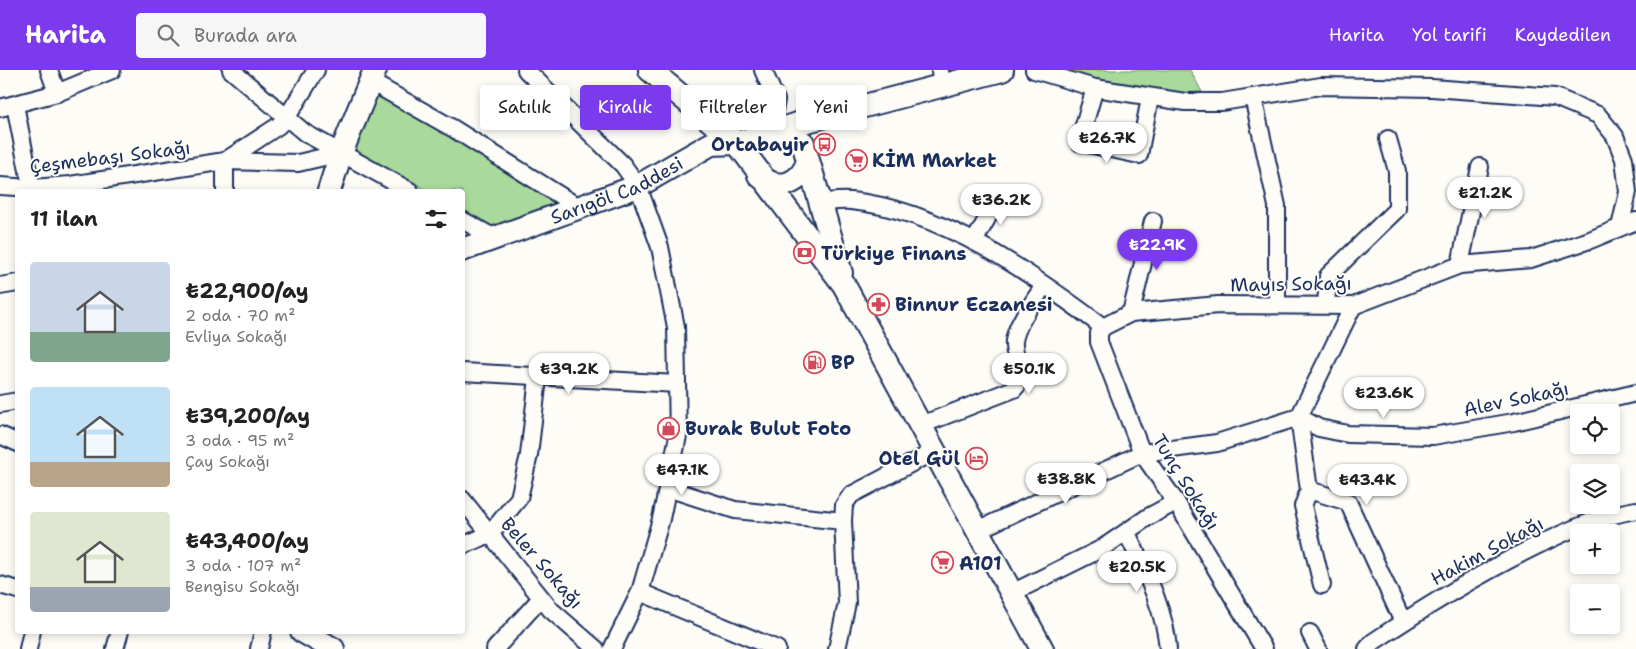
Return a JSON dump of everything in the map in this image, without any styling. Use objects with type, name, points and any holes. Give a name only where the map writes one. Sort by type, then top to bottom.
[{"type":"main road","points":[[650,70],[737,143],[758,174],[844,285],[1042,649]]},
{"type":"main road","name":"Sarıgöl Caddesi","points":[[465,249],[638,186],[711,144],[737,143],[940,77],[1002,70]]},
{"type":"main road","points":[[330,189],[341,153],[373,76]]},
{"type":"main road","points":[[808,161],[800,177],[783,185],[765,180],[758,174],[755,167],[754,150],[758,142],[770,132],[780,130],[797,136],[804,143],[844,285]]},
{"type":"main road","points":[[307,634],[333,649]]},
{"type":"street","points":[[49,70],[58,93]]},
{"type":"street","points":[[32,189],[8,107],[58,93],[112,70]]},
{"type":"street","points":[[231,70],[304,133],[406,189]]},
{"type":"street","name":"Çeşmebaşı Sokağı","points":[[225,161],[249,147],[287,117],[316,70]]},
{"type":"street","points":[[526,70],[622,165],[638,186],[660,247],[676,327],[678,436],[667,488],[640,592],[612,649]]},
{"type":"street","points":[[1034,70],[1095,88],[1185,102],[1222,102],[1321,86],[1432,88],[1555,97],[1598,115],[1630,158],[1628,192],[1620,227]]},
{"type":"street","points":[[765,72],[776,100],[770,132]]},
{"type":"street","points":[[373,76],[580,208]]},
{"type":"street","points":[[1095,88],[1079,142],[1139,155],[1150,98]]},
{"type":"street","points":[[1253,97],[1277,206],[1277,304]]},
{"type":"street","points":[[1326,305],[1328,276],[1396,209],[1397,171],[1388,139]]},
{"type":"street","name":"Çeşmebaşı Sokağı","points":[[39,189],[225,161],[298,162],[341,153]]},
{"type":"street","points":[[225,161],[225,189]]},
{"type":"street","points":[[1460,265],[1480,168]]},
{"type":"street","name":"Çeşmebaşı Sokağı","points":[[0,186],[24,189]]},
{"type":"street","points":[[974,242],[1000,195]]},
{"type":"street","points":[[820,203],[850,201],[918,216],[974,242],[1044,285],[1103,327]]},
{"type":"street","points":[[1131,313],[1153,221]]},
{"type":"street","points":[[465,222],[495,238]]},
{"type":"street","name":"Mayıs Sokağı","points":[[1103,327],[1131,313],[1218,305],[1353,306],[1460,265],[1531,259],[1590,240],[1636,222]]},
{"type":"street","points":[[0,286],[15,284]]},
{"type":"street","points":[[921,425],[1014,389],[1020,382],[1021,372],[1014,341],[1019,328],[1044,285]]},
{"type":"street","points":[[1322,585],[1303,506],[1309,490],[1299,417],[1353,306]]},
{"type":"street","name":"Tunç Sokağı","points":[[1103,327],[1099,333],[1099,342],[1142,454],[1176,502],[1264,649]]},
{"type":"street","points":[[465,372],[538,378],[677,384]]},
{"type":"street","points":[[465,545],[490,534],[519,498],[529,455],[538,378]]},
{"type":"street","name":"Alev Sokağı","points":[[1299,417],[1319,428],[1348,434],[1432,436],[1514,422],[1636,393]]},
{"type":"street","points":[[0,404],[15,402]]},
{"type":"street","points":[[978,530],[1142,454],[1217,443],[1299,417]]},
{"type":"street","points":[[0,435],[15,442]]},
{"type":"street","points":[[837,649],[841,638],[847,602],[842,521],[844,505],[851,495],[935,451]]},
{"type":"street","points":[[667,488],[735,510],[842,521]]},
{"type":"street","points":[[1309,490],[1348,502],[1403,622]]},
{"type":"street","points":[[1012,592],[1101,549],[1148,517],[1176,502]]},
{"type":"street","name":"Beler Sokağı","points":[[465,503],[550,610],[596,649]]},
{"type":"street","name":"Hakim Sokağı","points":[[1367,649],[1373,642],[1430,603],[1512,557],[1566,532],[1616,513],[1636,510]]},
{"type":"street","points":[[1127,532],[1145,570],[1158,606],[1167,632],[1168,649]]},
{"type":"street","points":[[0,585],[15,589]]},
{"type":"street","points":[[640,592],[777,649]]},
{"type":"street","points":[[495,649],[541,598]]},
{"type":"street","points":[[1310,633],[1318,649]]},
{"type":"street","points":[[28,649],[31,634]]},
{"type":"street","points":[[115,649],[119,634]]},
{"type":"street","points":[[259,649],[263,634]]},
{"type":"green space","points":[[1056,70],[1190,70],[1202,92],[1160,93]]},
{"type":"green space","points":[[379,91],[566,205],[500,231],[465,211],[465,189],[424,189],[348,147]]},
{"type":"place","name":"Ortabayir","points":[[825,144]]},
{"type":"place","name":"KİM Market","points":[[856,160]]},
{"type":"place","name":"Türkiye Finans","points":[[805,253]]},
{"type":"place","name":"Binnur Eczanesi","points":[[879,304]]},
{"type":"place","name":"BP","points":[[815,362]]},
{"type":"place","name":"Burak Bulut Foto","points":[[669,428]]},
{"type":"place","name":"Otel Gül","points":[[976,458]]},
{"type":"place","name":"A101","points":[[943,563]]}]
